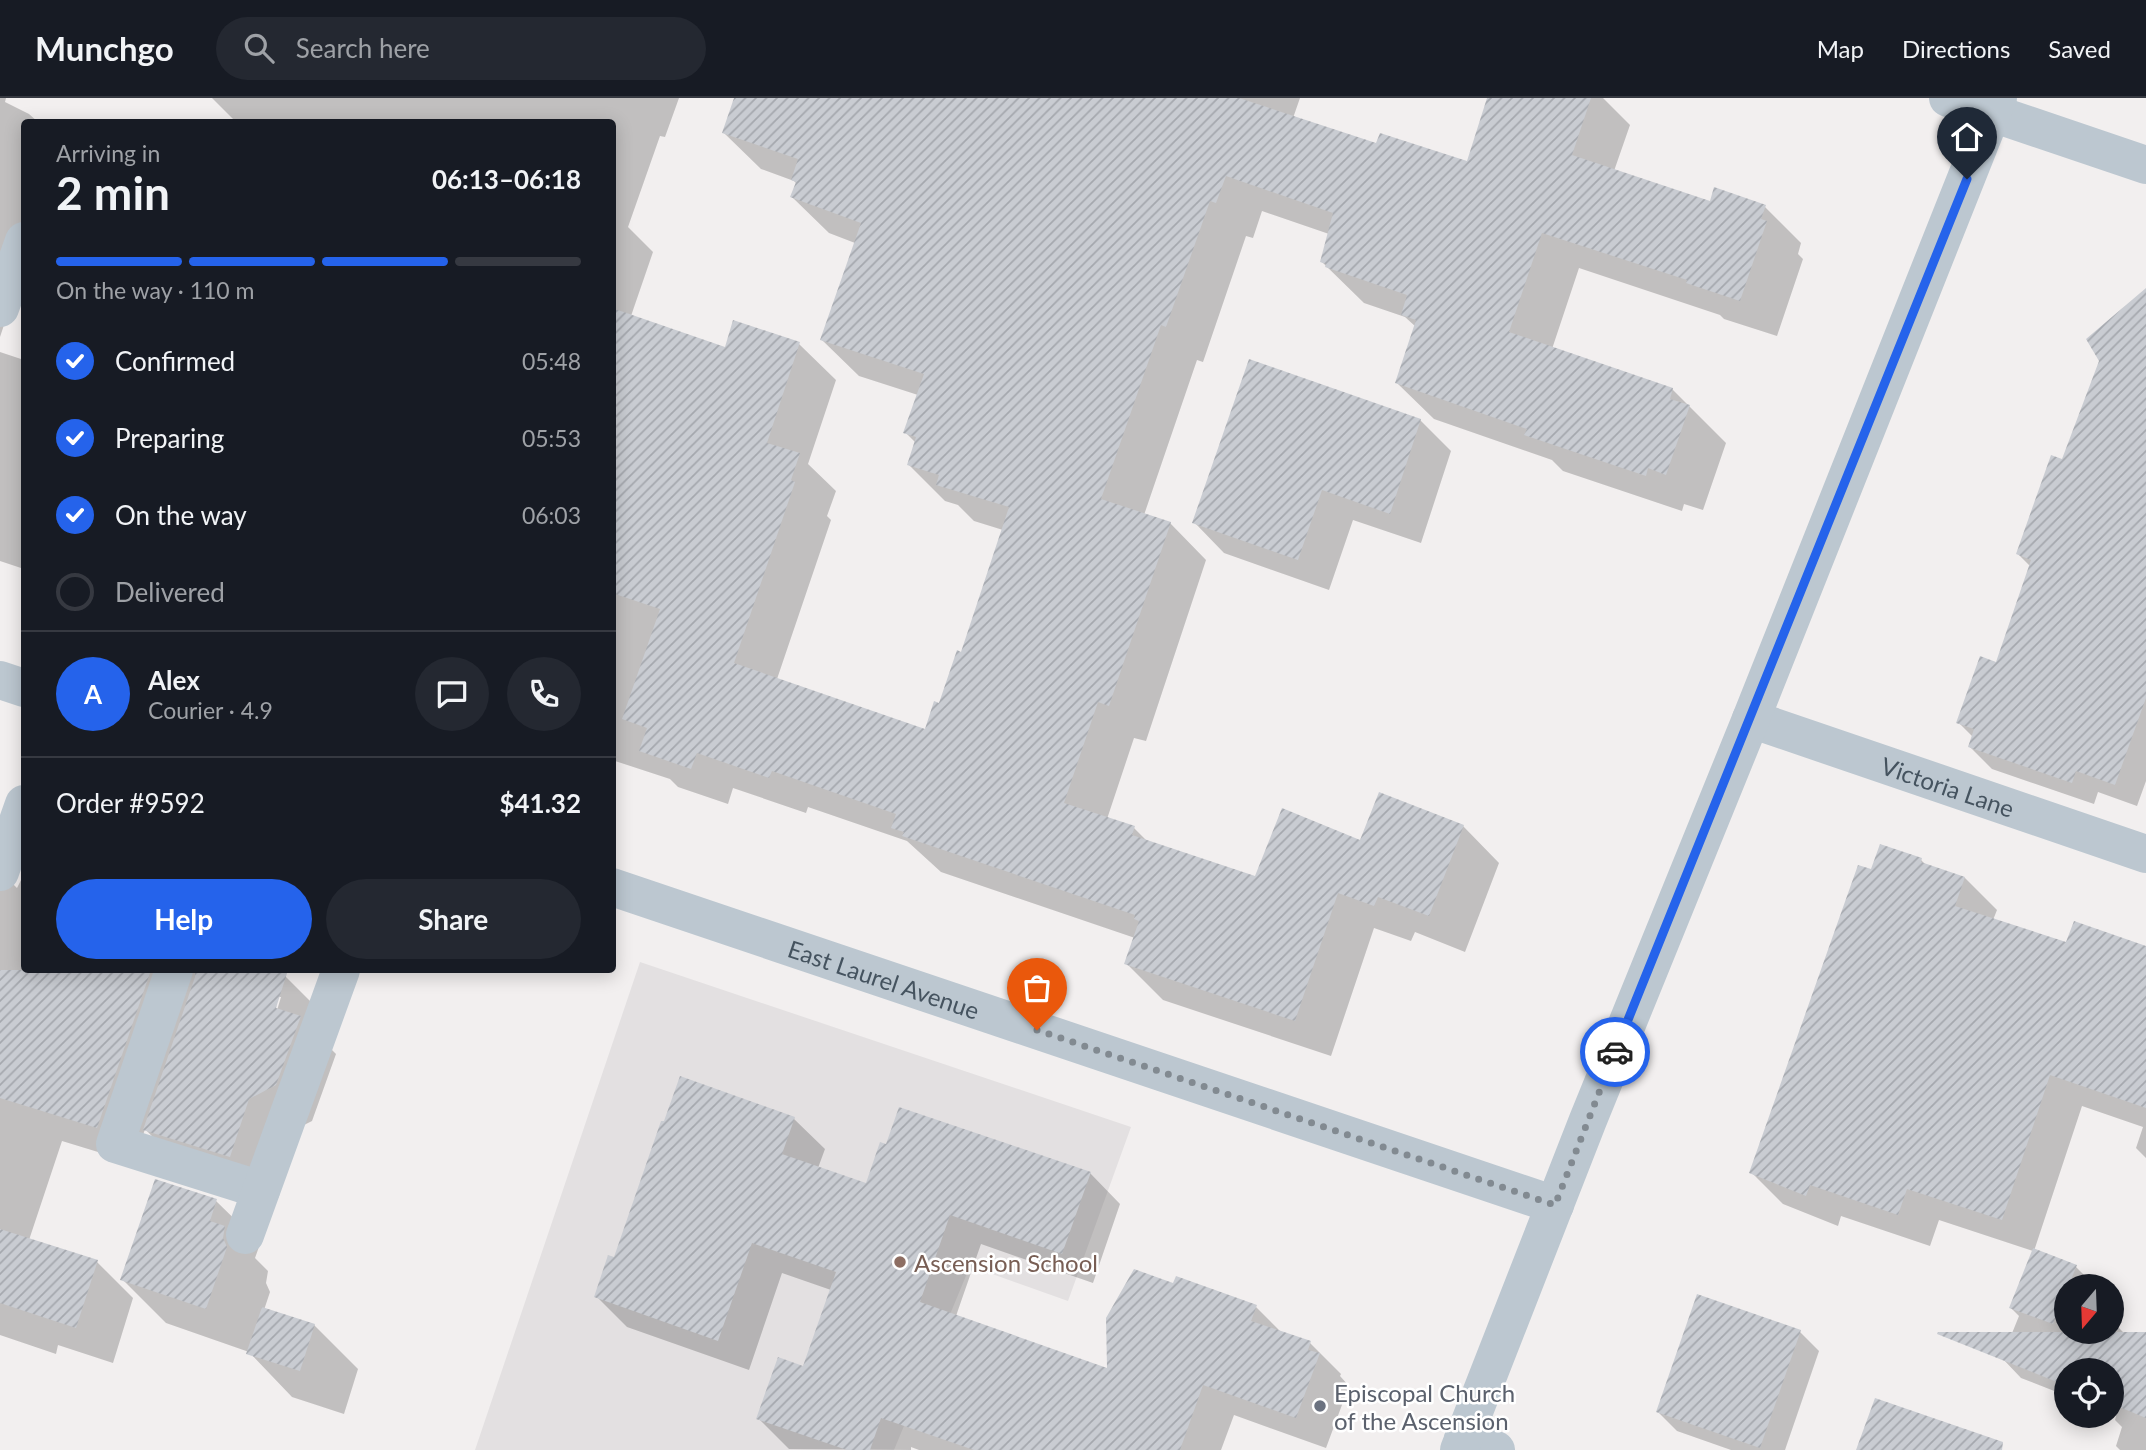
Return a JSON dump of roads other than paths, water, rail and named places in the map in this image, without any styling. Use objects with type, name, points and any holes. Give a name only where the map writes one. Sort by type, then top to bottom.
[{"type":"street","points":[[1948,98],[1996,106],[2146,165]]},
{"type":"street","points":[[1473,1447],[1555,1205],[1996,106]]},
{"type":"street","points":[[0,308],[21,249]]},
{"type":"street","points":[[0,680],[21,687]]},
{"type":"street","name":"Victoria Lane","points":[[1751,719],[2146,854]]},
{"type":"street","points":[[0,872],[21,812]]},
{"type":"street","name":"East Laurel Avenue","points":[[616,888],[1555,1205]]},
{"type":"street","points":[[173,973],[115,1144],[261,1190]]},
{"type":"street","points":[[245,1235],[329,975]]},
{"type":"place","name":"Ascension School","points":[[900,1262]]},
{"type":"place","name":"Episcopal Church of the Ascension","points":[[1320,1406]]}]
